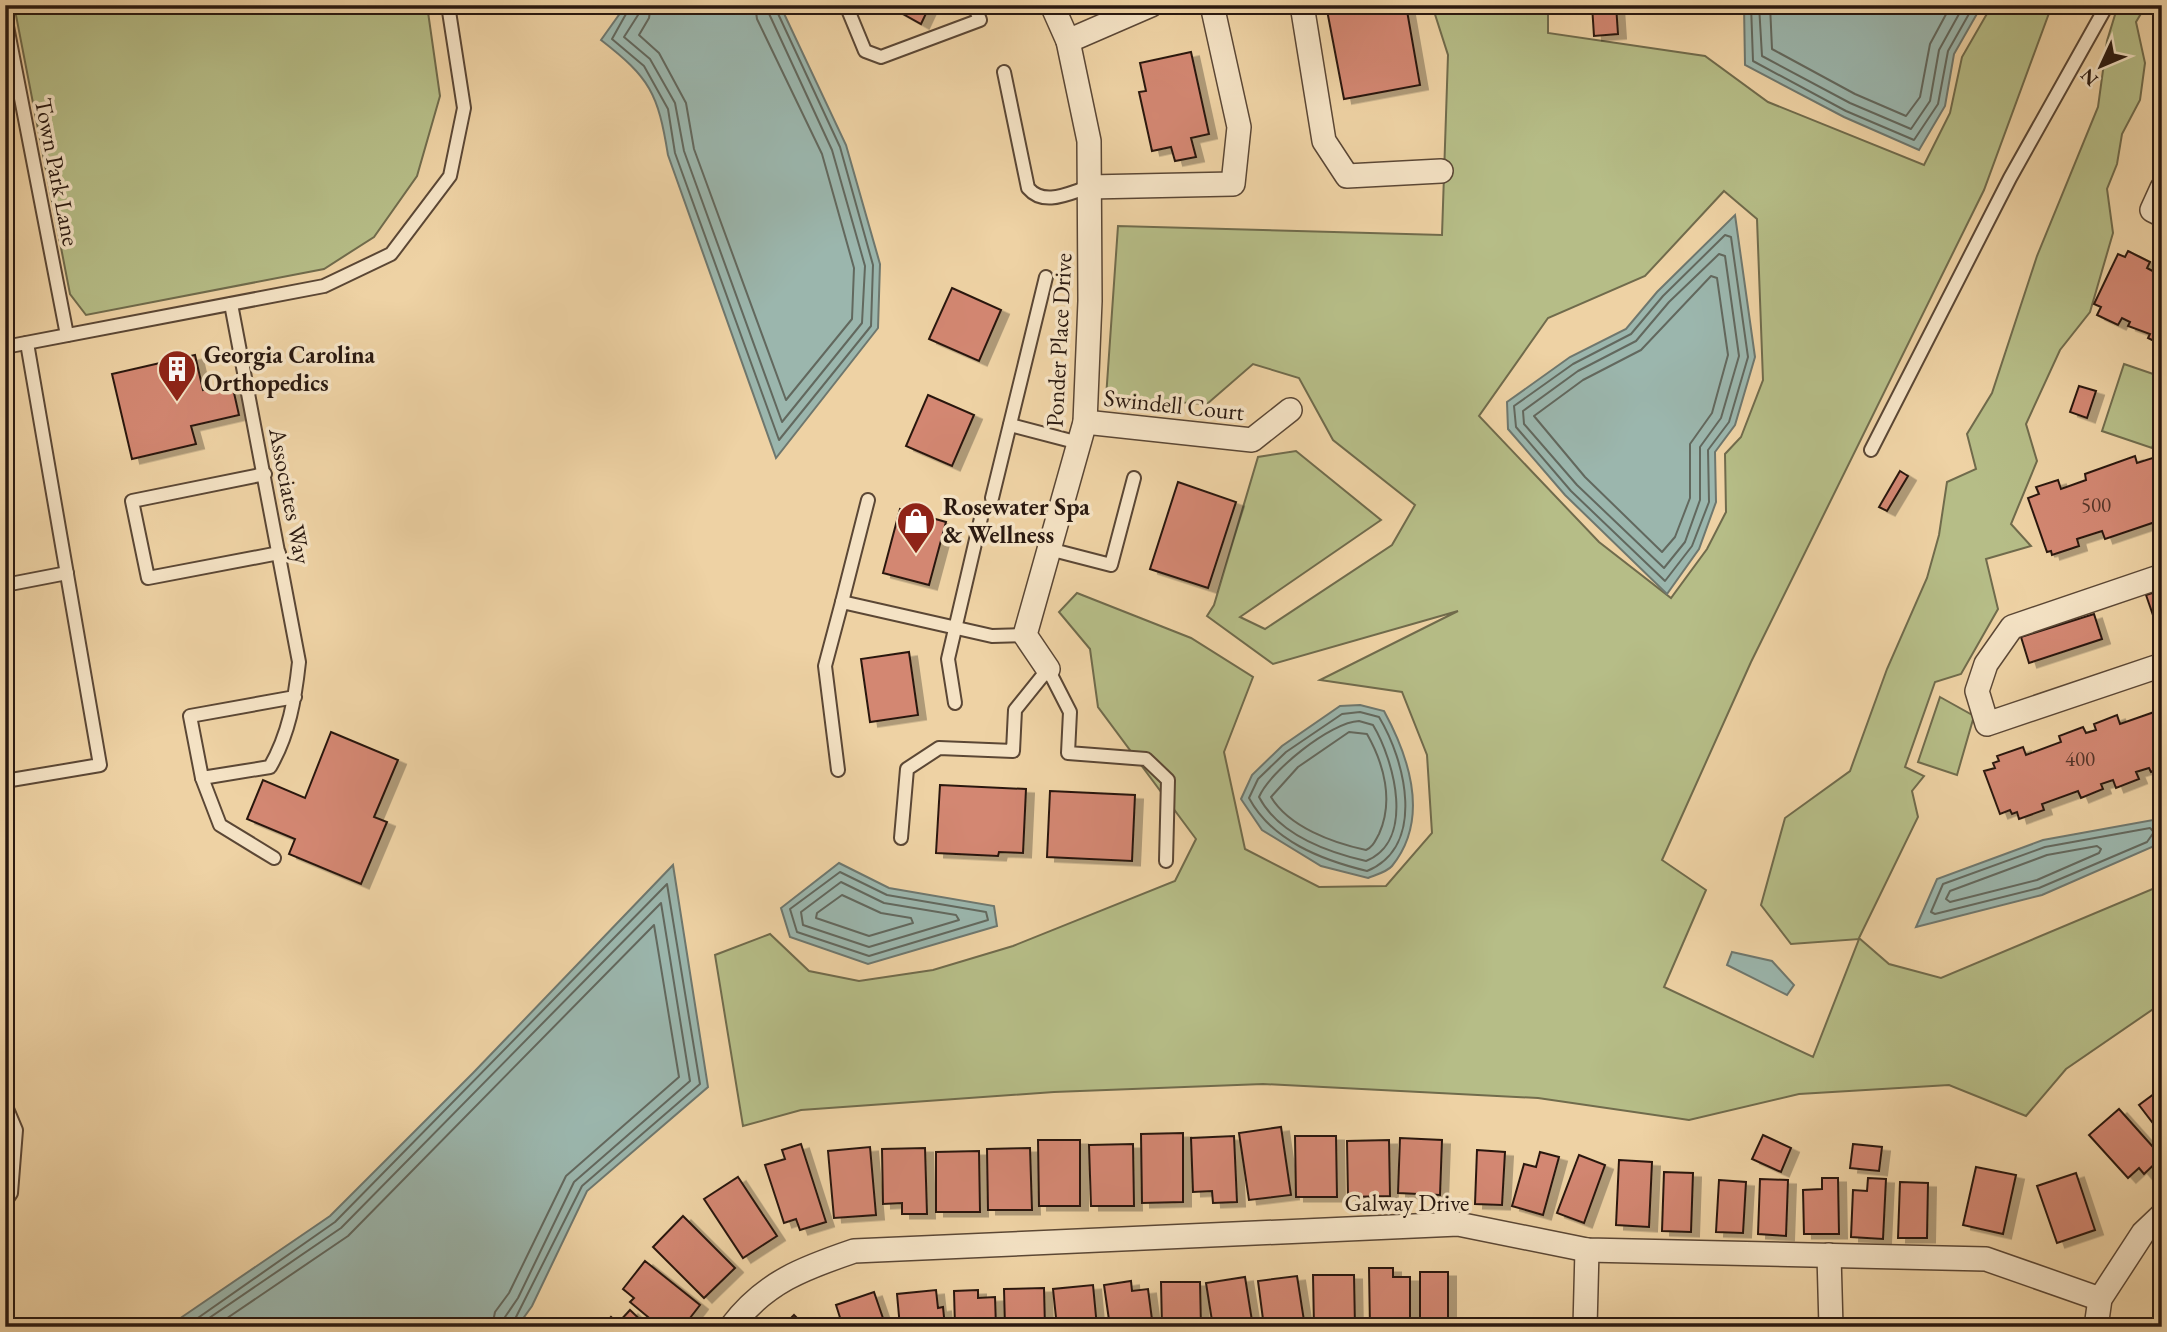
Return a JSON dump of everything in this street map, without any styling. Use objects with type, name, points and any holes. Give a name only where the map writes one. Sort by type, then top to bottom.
[{"type":"street","name":"Ponder Place Drive","points":[[1025,635],[1082,432],[1090,141],[1068,41],[1052,5]]},
{"type":"street","points":[[1068,41],[1150,5]]},
{"type":"street","points":[[1089,187],[1233,184],[1239,127],[1212,5]]},
{"type":"street","points":[[1302,5],[1324,141],[1346,176],[1441,171]]},
{"type":"street","points":[[2162,188],[2152,210],[2162,215]]},
{"type":"street","name":"Swindell Court","points":[[1082,432],[1252,440],[1290,410]]},
{"type":"street","points":[[2162,576],[2012,627],[1986,664],[1977,691],[1987,724],[2162,665]]},
{"type":"street","points":[[1025,635],[1048,669]]},
{"type":"street","points":[[2096,1327],[2100,1299],[2143,1233],[2162,1215]]},
{"type":"street","name":"Galway Drive","points":[[731,1327],[742,1312],[793,1272],[854,1251],[1458,1224],[1587,1250],[1986,1259],[2100,1299]]},
{"type":"street","points":[[1585,1327],[1587,1250]]},
{"type":"street","points":[[1829,1255],[1831,1327]]},
{"type":"lane","points":[[5,347],[324,286],[391,254],[450,176],[464,108],[448,5]]},
{"type":"lane","points":[[845,5],[864,51],[881,57],[980,20],[974,5]]},
{"type":"lane","points":[[1871,450],[2010,178],[2107,5]]},
{"type":"lane","name":"Town Park Lane","points":[[5,16],[9,54],[67,335]]},
{"type":"lane","points":[[1004,72],[1028,188],[1039,198],[1048,199],[1089,187]]},
{"type":"lane","points":[[992,498],[1046,277]]},
{"type":"lane","name":"Associates Way","points":[[202,778],[270,767],[283,745],[295,697],[299,662],[265,474],[230,304]]},
{"type":"lane","points":[[5,781],[100,765],[27,343]]},
{"type":"lane","points":[[1010,425],[1082,432]]},
{"type":"lane","points":[[265,474],[132,501],[148,578],[279,553]]},
{"type":"lane","points":[[1049,549],[1111,565],[1133,478]]},
{"type":"lane","points":[[838,770],[825,666],[867,500]]},
{"type":"lane","points":[[955,703],[948,659],[981,519]]},
{"type":"lane","points":[[5,585],[67,573]]},
{"type":"lane","points":[[842,602],[992,636],[1025,635]]},
{"type":"lane","points":[[901,838],[906,769],[939,748],[1013,751],[1015,710],[1048,669],[1070,712],[1068,753],[1146,759],[1168,780],[1166,861]]},
{"type":"lane","points":[[275,858],[220,825],[202,778],[190,716],[295,697]]},
{"type":"lane","points":[[5,1104],[16,1130],[11,1193],[5,1202]]},
{"type":"green space","points":[[14,5],[427,5],[440,96],[417,176],[374,237],[324,269],[86,315],[70,294]]},
{"type":"green space","points":[[1432,5],[1548,5],[1548,33],[1705,56],[1768,102],[1924,165],[1950,113],[1962,57],[1992,5],[2052,5],[1984,190],[1751,662],[1662,860],[1706,890],[1664,987],[1813,1057],[1859,939],[1791,944],[1761,905],[1785,818],[1850,771],[1887,669],[1927,578],[1939,535],[1947,482],[1976,469],[1967,434],[1992,393],[2037,256],[2098,107],[2107,41],[2118,5],[2162,5],[2162,19],[2145,7],[2136,22],[2145,63],[2140,100],[2122,134],[2117,164],[2107,189],[2113,233],[2090,312],[2060,350],[2026,424],[2037,461],[2011,524],[2031,546],[1986,559],[1998,609],[1961,674],[1935,682],[1905,767],[1924,776],[1912,791],[1918,817],[1859,938],[1889,964],[1941,978],[2162,885],[2162,1003],[2066,1069],[2026,1116],[1949,1085],[1799,1094],[1689,1120],[1538,1098],[1263,1084],[1054,1092],[801,1110],[743,1126],[715,955],[770,934],[809,971],[859,981],[933,970],[1013,946],[1175,881],[1196,839],[1098,707],[1090,649],[1059,612],[1077,593],[1191,638],[1253,677],[1224,752],[1245,849],[1319,887],[1386,886],[1432,833],[1427,755],[1402,692],[1320,680],[1458,611],[1273,664],[1207,616],[1214,605],[1258,457],[1296,451],[1381,520],[1240,617],[1265,629],[1392,545],[1415,505],[1333,440],[1299,378],[1253,364],[1207,404],[1106,398],[1118,226],[1442,235],[1448,55]],"holes":[[[1724,191],[1757,219],[1763,380],[1741,437],[1725,454],[1726,512],[1707,549],[1671,598],[1599,542],[1479,416],[1548,318],[1645,276]]]},
{"type":"green space","points":[[2124,364],[2162,377],[2162,418],[2152,448],[2102,431]]},
{"type":"green space","points":[[1940,697],[1974,716],[1957,775],[1918,762]]},
{"type":"water","points":[[626,5],[780,5],[846,145],[880,264],[878,328],[776,458],[668,155],[655,101],[649,88],[631,65],[601,40]]},
{"type":"water","points":[[1744,5],[1982,5],[1954,54],[1945,106],[1919,150],[1844,117],[1745,65]]},
{"type":"water","points":[[1735,215],[1755,357],[1735,425],[1715,452],[1716,502],[1699,549],[1667,594],[1565,495],[1508,429],[1507,402],[1570,357],[1626,329],[1657,292]]},
{"type":"water","points":[[1360,705],[1384,711],[1408,768],[1413,808],[1404,848],[1392,866],[1368,878],[1321,866],[1262,830],[1241,799],[1252,775],[1282,746],[1340,706]]},
{"type":"water","points":[[2153,820],[2162,824],[2162,833],[2152,847],[2042,895],[1916,927],[1937,879],[2043,840]]},
{"type":"water","points":[[839,863],[889,888],[994,906],[997,926],[868,964],[790,937],[781,908]]},
{"type":"water","points":[[673,865],[708,1087],[587,1191],[532,1306],[517,1327],[177,1327],[179,1319],[330,1216],[473,1073]]},
{"type":"water","points":[[1732,952],[1772,961],[1794,985],[1787,995],[1727,965]]},
{"type":"building","points":[[887,5],[930,5],[921,24]]},
{"type":"building","points":[[1326,5],[1406,5],[1420,85],[1344,99]]},
{"type":"building","points":[[1592,5],[1616,5],[1618,34],[1594,36]]},
{"type":"building","points":[[1191,52],[1209,134],[1191,138],[1196,157],[1175,161],[1171,147],[1152,151],[1139,92],[1146,91],[1140,63]]},
{"type":"building","points":[[2128,251],[2150,262],[2147,268],[2162,276],[2162,345],[2148,338],[2150,334],[2128,326],[2130,322],[2122,318],[2118,325],[2097,315],[2101,307],[2094,304],[2118,254],[2125,257]]},
{"type":"building","points":[[952,288],[1001,310],[979,361],[929,339]]},
{"type":"building","name":"Georgia Carolina Orthopedics","points":[[195,355],[203,390],[232,384],[239,415],[191,426],[196,444],[132,459],[112,374]]},
{"type":"building","points":[[2079,386],[2096,391],[2087,418],[2070,412]]},
{"type":"building","points":[[928,395],[974,415],[952,466],[906,446]]},
{"type":"building","points":[[2162,455],[2162,513],[2156,515],[2158,521],[2105,539],[2102,531],[2077,539],[2079,546],[2052,555],[2051,551],[2047,552],[2028,498],[2039,494],[2036,487],[2058,480],[2061,489],[2086,480],[2085,474],[2135,456],[2137,463]]},
{"type":"building","points":[[1900,471],[1908,476],[1887,511],[1879,507]]},
{"type":"building","points":[[1178,482],[1236,502],[1208,588],[1150,569]]},
{"type":"building","points":[[900,509],[946,522],[929,585],[883,573]]},
{"type":"building","points":[[2162,590],[2162,618],[2155,621],[2146,595]]},
{"type":"building","points":[[2094,614],[2102,639],[2029,663],[2021,637]]},
{"type":"building","points":[[909,652],[918,715],[870,722],[861,659]]},
{"type":"building","points":[[2162,701],[2162,768],[2151,772],[2149,768],[2136,772],[2139,779],[2116,788],[2113,780],[2101,784],[2103,789],[2081,798],[2078,791],[2042,804],[2044,810],[2019,819],[2017,812],[2012,814],[2010,810],[2000,814],[1984,771],[1995,768],[1993,763],[1999,761],[1997,756],[2023,747],[2026,755],[2061,742],[2059,736],[2083,727],[2086,733],[2096,730],[2094,724],[2117,715],[2120,724],[2157,711],[2155,704]]},
{"type":"building","points":[[331,732],[398,760],[374,817],[387,822],[361,884],[289,854],[295,839],[247,819],[263,780],[305,798]]},
{"type":"building","points":[[940,785],[1026,789],[1023,853],[999,852],[998,856],[936,853]]},
{"type":"building","points":[[1050,791],[1135,795],[1132,861],[1047,857]]},
{"type":"building","points":[[2162,1088],[2162,1135],[2139,1105]]},
{"type":"building","points":[[2119,1109],[2162,1157],[2144,1174],[2139,1168],[2128,1178],[2089,1135]]},
{"type":"building","points":[[1281,1127],[1291,1195],[1249,1200],[1239,1133]]},
{"type":"building","points":[[1183,1133],[1183,1202],[1142,1203],[1141,1134]]},
{"type":"building","points":[[1763,1135],[1791,1148],[1781,1172],[1752,1159]]},
{"type":"building","points":[[1234,1136],[1237,1202],[1213,1203],[1212,1191],[1193,1192],[1191,1138]]},
{"type":"building","points":[[1295,1136],[1336,1136],[1337,1197],[1296,1197]]},
{"type":"building","points":[[1400,1138],[1442,1140],[1440,1195],[1398,1193]]},
{"type":"building","points":[[1038,1140],[1080,1140],[1080,1206],[1039,1206]]},
{"type":"building","points":[[1389,1140],[1390,1196],[1348,1197],[1347,1141]]},
{"type":"building","points":[[801,1144],[826,1222],[800,1230],[796,1219],[784,1223],[765,1165],[785,1159],[782,1150]]},
{"type":"building","points":[[1133,1144],[1134,1206],[1091,1206],[1089,1145]]},
{"type":"building","points":[[1853,1144],[1882,1147],[1879,1171],[1850,1168]]},
{"type":"building","points":[[870,1147],[876,1215],[834,1218],[828,1151]]},
{"type":"building","points":[[925,1148],[927,1214],[902,1214],[902,1203],[883,1204],[882,1149]]},
{"type":"building","points":[[1030,1148],[1032,1210],[988,1210],[987,1149]]},
{"type":"building","points":[[1477,1150],[1505,1152],[1502,1205],[1475,1204]]},
{"type":"building","points":[[979,1151],[980,1212],[936,1212],[936,1152]]},
{"type":"building","points":[[1540,1152],[1559,1157],[1543,1215],[1512,1206],[1524,1164],[1536,1167]]},
{"type":"building","points":[[1579,1155],[1605,1165],[1584,1223],[1557,1213]]},
{"type":"building","points":[[1619,1160],[1652,1162],[1649,1227],[1616,1225]]},
{"type":"building","points":[[1976,1167],[2016,1175],[2003,1234],[1963,1225]]},
{"type":"building","points":[[1664,1172],[1693,1173],[1691,1232],[1662,1231]]},
{"type":"building","points":[[2076,1173],[2095,1230],[2057,1243],[2037,1186]]},
{"type":"building","points":[[738,1177],[777,1236],[743,1258],[704,1199]]},
{"type":"building","points":[[1822,1178],[1838,1178],[1839,1234],[1804,1234],[1803,1190],[1822,1189]]},
{"type":"building","points":[[1868,1178],[1886,1179],[1883,1239],[1851,1237],[1853,1190],[1867,1191]]},
{"type":"building","points":[[1760,1179],[1788,1180],[1786,1236],[1758,1234]]},
{"type":"building","points":[[1719,1180],[1746,1182],[1743,1233],[1716,1232]]},
{"type":"building","points":[[1900,1182],[1928,1183],[1927,1238],[1898,1238]]},
{"type":"building","points":[[683,1216],[735,1268],[704,1298],[653,1247]]},
{"type":"building","points":[[645,1261],[700,1305],[683,1327],[660,1327],[630,1302],[634,1298],[623,1289]]},
{"type":"building","points":[[1369,1268],[1393,1268],[1393,1277],[1410,1277],[1410,1327],[1370,1327]]},
{"type":"building","points":[[1420,1272],[1448,1272],[1448,1327],[1420,1327]]},
{"type":"building","points":[[1313,1275],[1354,1275],[1355,1327],[1314,1327]]},
{"type":"building","points":[[1297,1276],[1305,1327],[1264,1327],[1258,1281]]},
{"type":"building","points":[[1245,1277],[1253,1327],[1213,1327],[1206,1283]]},
{"type":"building","points":[[1131,1281],[1132,1291],[1148,1289],[1153,1327],[1110,1327],[1104,1285]]},
{"type":"building","points":[[1161,1282],[1200,1282],[1201,1327],[1162,1327]]},
{"type":"building","points":[[1093,1285],[1097,1327],[1057,1327],[1053,1289]]},
{"type":"building","points":[[1044,1288],[1045,1327],[1005,1327],[1004,1289]]},
{"type":"building","points":[[936,1290],[938,1308],[943,1307],[945,1327],[900,1327],[897,1294]]},
{"type":"building","points":[[978,1290],[978,1298],[995,1297],[996,1327],[955,1327],[954,1291]]},
{"type":"building","points":[[874,1292],[886,1327],[843,1327],[836,1305]]},
{"type":"building","points":[[630,1310],[648,1327],[602,1327],[611,1317],[618,1323]]},
{"type":"building","points":[[794,1315],[806,1327],[782,1327]]},
{"type":"place","name":"Georgia Carolina Orthopedics","points":[[177,403]]},
{"type":"place","name":"Rosewater Spa & Wellness","points":[[916,555]]}]
